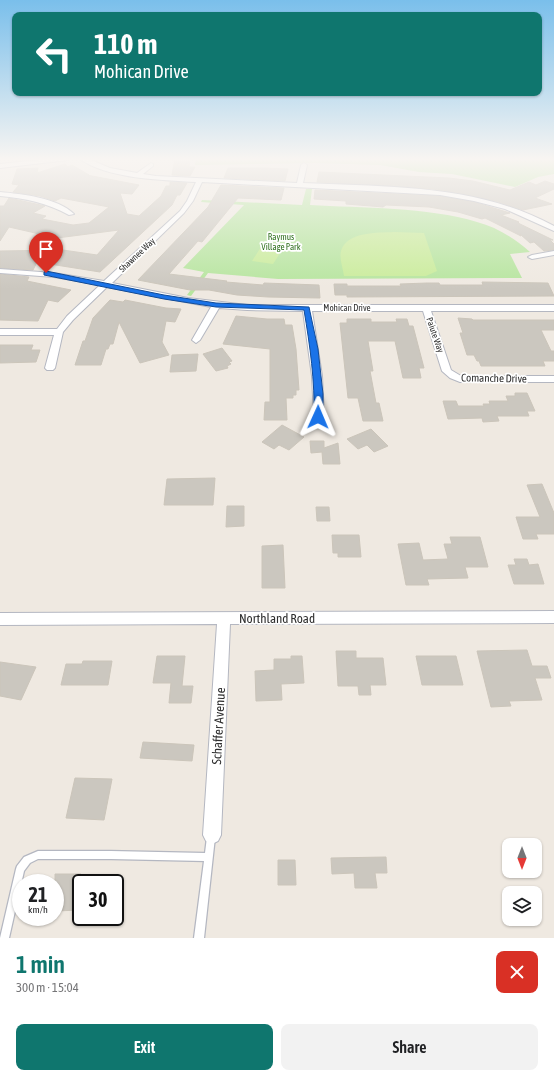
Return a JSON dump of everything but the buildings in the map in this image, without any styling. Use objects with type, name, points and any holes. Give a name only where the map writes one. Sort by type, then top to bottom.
[{"type":"street","points":[[43,202],[62,208],[71,214]]},
{"type":"street","name":"Shawnee Way","points":[[50,368],[59,332],[70,318],[182,212],[189,202]]},
{"type":"street","points":[[484,202],[513,210],[554,229]]},
{"type":"street","points":[[532,257],[554,254]]},
{"type":"street","name":"Mohican Drive","points":[[0,271],[35,272],[58,275],[104,285],[216,305],[307,308],[554,308]]},
{"type":"street","points":[[196,340],[216,305]]},
{"type":"street","points":[[307,308],[318,379],[318,417]]},
{"type":"street","name":"Paiute Way","points":[[426,308],[444,361]]},
{"type":"street","points":[[0,332],[59,332]]},
{"type":"street","name":"Comanche Drive","points":[[444,361],[447,371],[460,379],[554,379]]},
{"type":"street","name":"Northland Road","points":[[0,619],[554,617]]},
{"type":"street","name":"Schaffer Avenue","points":[[212,835],[224,618]]},
{"type":"lane","points":[[199,938],[212,835]]},
{"type":"lane","points":[[4,938],[20,869],[27,860],[38,855],[111,854],[209,856]]},
{"type":"green space","name":"Raymus Village Park","points":[[201,202],[302,205],[303,202],[310,202],[310,205],[416,211],[458,217],[499,230],[530,252],[510,254],[522,278],[278,279],[208,273],[191,296],[187,295],[204,272],[183,268],[244,205]]},
{"type":"green space","points":[[394,232],[424,233],[437,271],[426,276],[344,276],[341,251],[344,244],[356,236],[364,234]]},
{"type":"green space","points":[[263,244],[284,247],[273,264],[252,261]]},
{"type":"route","points":[[46,273],[164,297],[216,305],[240,307],[307,308],[318,379],[318,417]]}]
